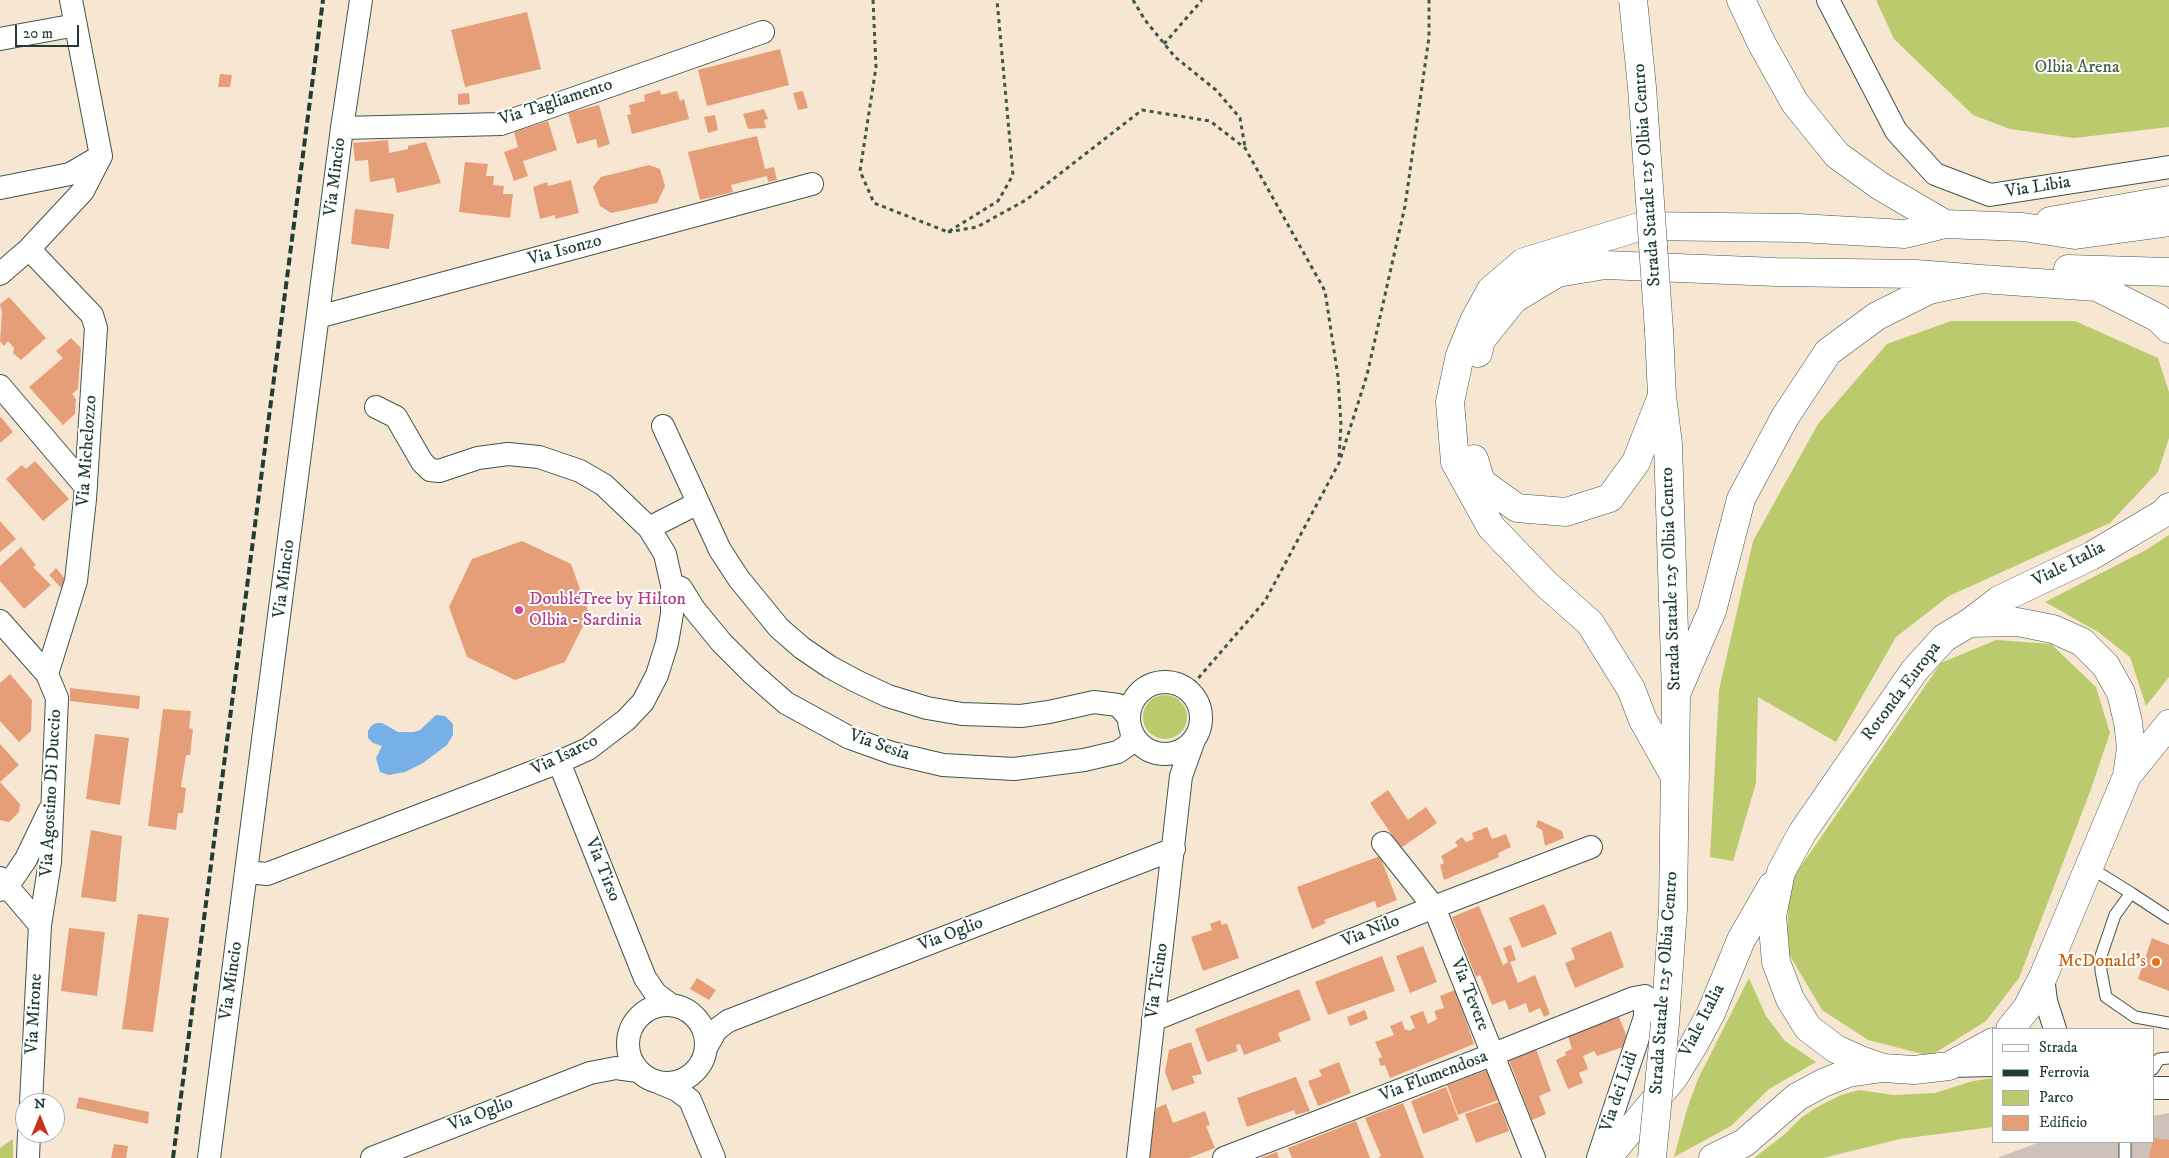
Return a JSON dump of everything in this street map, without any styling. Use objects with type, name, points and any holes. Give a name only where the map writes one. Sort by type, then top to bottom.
[{"type":"main road","name":"Strada Statale 125 Olbia Centro","points":[[1633,0],[1642,87],[1662,396],[1668,444],[1676,694],[1673,909],[1652,1158]]},
{"type":"main road","points":[[1741,0],[1762,44],[1795,103],[1837,155],[1880,186],[1945,224]]},
{"type":"main road","points":[[2023,227],[2169,200]]},
{"type":"main road","points":[[1675,777],[1643,720],[1631,689],[1590,623],[1546,584],[1491,527],[1455,462],[1450,402],[1460,355],[1474,320],[1491,290],[1524,262],[1642,226],[1799,228],[1905,234],[1945,224],[2023,227],[2075,235],[2169,222]]},
{"type":"main road","points":[[1593,240],[1642,248],[1728,254],[1953,265],[2169,272]]},
{"type":"main road","points":[[1662,396],[1636,462],[1610,498],[1566,512],[1517,508],[1481,482],[1469,444],[1466,404],[1481,340],[1514,299],[1558,272],[1605,266],[1776,272],[1916,274],[2097,287],[2158,318],[2169,330]]},
{"type":"main road","points":[[1676,694],[1712,612],[1742,499],[1785,417],[1828,352],[1877,316],[1929,290],[1981,279]]},
{"type":"main road","name":"Viale Italia","points":[[1969,623],[1999,600],[2091,556],[2168,509]]},
{"type":"main road","name":"Rotonda Europa","points":[[1992,1043],[1949,1066],[1914,1070],[1883,1068],[1836,1049],[1808,1028],[1790,998],[1776,962],[1772,916],[1781,872],[1802,833],[1914,671],[1944,638],[1969,623],[2017,622],[2053,629],[2082,642],[2106,666],[2121,693],[2128,722],[2130,748],[2127,776],[2043,977],[2027,1008],[2011,1028]]},
{"type":"main road","points":[[2127,776],[2169,724]]},
{"type":"main road","name":"Viale Italia","points":[[1607,1158],[1674,1076],[1693,1046],[1711,1013],[1741,940],[1762,901],[1781,872]]},
{"type":"main road","points":[[1713,1158],[1744,1143],[1797,1097],[1823,1082],[1848,1073],[1883,1068]]},
{"type":"street","points":[[0,274],[29,249],[83,191],[101,156],[71,0]]},
{"type":"street","name":"Via Mincio","points":[[209,1158],[342,128],[361,0]]},
{"type":"street","name":"Via Libia","points":[[1828,0],[1896,131],[1935,174],[1990,195],[2169,167]]},
{"type":"street","points":[[0,39],[76,25]]},
{"type":"street","name":"Via Tagliamento","points":[[342,128],[501,124],[763,32]]},
{"type":"street","points":[[0,188],[70,174],[101,156]]},
{"type":"street","name":"Via Isonzo","points":[[318,317],[812,184]]},
{"type":"street","name":"Via Michelozzo","points":[[29,249],[92,315],[96,328],[86,487],[76,581],[47,674]]},
{"type":"street","points":[[0,386],[86,487]]},
{"type":"street","name":"Via Isarco","points":[[247,872],[267,874],[559,762],[588,749],[626,720],[643,702],[657,675],[666,643],[672,614],[672,585],[665,554],[649,528],[604,485],[580,471],[539,457],[508,454],[478,458],[439,471],[430,470],[422,462],[396,417],[376,407]]},
{"type":"street","points":[[663,426],[720,550],[738,579],[779,628],[802,648],[856,681],[888,696],[926,708],[962,714],[1021,716],[1050,712],[1094,702],[1118,705],[1131,725],[1137,740],[1152,751],[1166,770],[1178,804]]},
{"type":"street","points":[[649,528],[698,503]]},
{"type":"street","name":"Via Sesia","points":[[672,585],[681,588],[694,609],[721,642],[786,703],[850,738],[892,754],[943,765],[1014,769],[1076,762],[1118,752],[1131,743],[1131,725]]},
{"type":"street","name":"Via Agostino Di Duccio","points":[[0,621],[47,674],[57,698],[50,862],[40,925]]},
{"type":"street","points":[[1131,725],[1131,707],[1136,697],[1144,688],[1155,683],[1178,684],[1188,690],[1195,698],[1200,708],[1200,724],[1194,740],[1185,748],[1175,752],[1164,754],[1152,751]]},
{"type":"street","name":"Via Ticino","points":[[1138,1158],[1178,804],[1182,776],[1194,740]]},
{"type":"street","name":"Via Tirso","points":[[559,762],[645,978]]},
{"type":"street","points":[[40,925],[2,885],[26,859],[52,806]]},
{"type":"street","name":"Via Tevere","points":[[1383,843],[1434,907],[1534,1158]]},
{"type":"street","name":"Via Nilo","points":[[1153,1020],[1434,907],[1591,847]]},
{"type":"street","name":"Via Oglio","points":[[728,1021],[1174,850]]},
{"type":"street","name":"Via Mirone","points":[[32,1093],[40,925]]},
{"type":"street","points":[[2043,977],[2046,1001],[2055,1028]]},
{"type":"street","points":[[645,978],[656,994],[670,1004],[688,1010],[699,1019],[706,1032],[707,1046],[704,1060],[696,1070],[686,1078],[674,1083],[660,1082]]},
{"type":"street","points":[[644,1011],[647,994],[645,978]]},
{"type":"street","name":"Via Flumendosa","points":[[1224,1158],[1634,998],[1645,996]]},
{"type":"street","name":"Via dei Lidi","points":[[1598,1158],[1645,1017],[1645,996]]},
{"type":"street","points":[[670,1004],[656,1006],[644,1011],[636,1020],[629,1032],[627,1044],[630,1059],[638,1071],[648,1078],[677,1090],[690,1100],[714,1158]]},
{"type":"street","points":[[699,1019],[728,1021]]},
{"type":"street","points":[[707,1046],[716,1030],[728,1021]]},
{"type":"street","points":[[590,1073],[614,1058],[627,1044]]},
{"type":"street","points":[[1949,1066],[1992,1065]]},
{"type":"street","points":[[590,1073],[616,1068],[638,1071]]},
{"type":"street","points":[[696,1070],[694,1088],[699,1120]]},
{"type":"street","name":"Via Oglio","points":[[372,1158],[590,1073]]},
{"type":"street","points":[[2154,1088],[2169,1088]]},
{"type":"street","points":[[28,1158],[29,1143]]},
{"type":"lane","points":[[2089,867],[2169,918]]},
{"type":"lane","points":[[2131,893],[2115,915],[2101,956],[2101,971],[2106,997],[2135,1017],[2169,1023]]},
{"type":"lane","points":[[2154,1067],[2159,1058],[2169,1058]]},
{"type":"lane","points":[[2125,1143],[2125,1158]]},
{"type":"path","points":[[873,0],[876,67],[860,171],[874,203],[948,232],[977,227],[1026,200],[1142,110],[1210,121],[1246,148]]},
{"type":"path","points":[[948,232],[998,201],[1013,175],[997,0]]},
{"type":"path","points":[[1133,0],[1145,20],[1174,57],[1216,90],[1240,118],[1246,148],[1325,291],[1338,377],[1341,425],[1339,463]]},
{"type":"path","points":[[1164,44],[1202,0]]},
{"type":"path","points":[[1188,690],[1265,601],[1339,463],[1367,375],[1405,206],[1430,37],[1430,0]]},
{"type":"shaded area","points":[[2169,1113],[2169,1158],[1997,1158],[2037,1143],[2154,1143],[2154,1116]]},
{"type":"green space","name":"Olbia Arena","points":[[1876,0],[2169,0],[2169,127],[2074,138],[2010,129],[1973,115],[1894,39]]},
{"type":"green space","points":[[1951,321],[2075,321],[2158,358],[2169,392],[2169,438],[2158,472],[2110,523],[1949,596],[1896,637],[1836,742],[1758,697],[1756,783],[1733,861],[1710,857],[1719,690],[1753,541],[1818,424],[1887,344]]},
{"type":"green space","points":[[2169,535],[2169,677],[2146,706],[2130,657],[2098,632],[2045,602],[2146,550]]},
{"type":"green space","points":[[1996,640],[2051,644],[2096,687],[2110,733],[2091,789],[2019,978],[1986,1021],[1930,1056],[1868,1040],[1822,1010],[1786,949],[1790,882],[1941,663]]},
{"type":"green space","points":[[1165,695],[1177,699],[1183,705],[1187,717],[1183,729],[1177,735],[1165,739],[1153,735],[1147,729],[1143,717],[1147,705],[1153,699]]},
{"type":"green space","points":[[1749,978],[1766,1016],[1785,1041],[1816,1062],[1769,1089],[1731,1126],[1674,1157],[1687,1109],[1698,1079]]},
{"type":"green space","points":[[1992,1078],[1992,1127],[1900,1139],[1823,1158],[1754,1158],[1785,1134],[1801,1118],[1817,1107],[1841,1095],[1859,1090],[1894,1095],[1935,1093],[1973,1081]]},
{"type":"green space","points":[[13,1139],[13,1158],[0,1158],[0,1148]]},
{"type":"water","points":[[436,715],[445,716],[453,724],[453,735],[447,745],[423,763],[405,772],[389,775],[380,772],[376,758],[382,746],[373,743],[368,738],[368,731],[371,726],[376,723],[382,723],[398,732],[414,732],[420,730]]},
{"type":"building","points":[[527,12],[541,69],[465,87],[451,30]]},
{"type":"building","points":[[780,49],[789,85],[707,106],[698,70]]},
{"type":"building","points":[[220,74],[232,75],[230,87],[218,87]]},
{"type":"building","points":[[660,90],[661,95],[677,91],[680,101],[684,99],[689,119],[632,134],[627,115],[631,114],[629,105],[645,101],[644,95]]},
{"type":"building","points":[[803,91],[808,108],[798,110],[793,93]]},
{"type":"building","points":[[469,93],[470,104],[458,105],[458,94]]},
{"type":"building","points":[[599,105],[610,144],[598,148],[596,139],[577,144],[568,113]]},
{"type":"building","points":[[764,109],[768,119],[764,120],[766,128],[748,129],[743,114]]},
{"type":"building","points":[[715,115],[718,130],[708,133],[704,117]]},
{"type":"building","points":[[548,121],[557,150],[523,161],[528,176],[514,181],[504,152],[518,147],[514,132]]},
{"type":"building","points":[[757,136],[765,169],[774,167],[777,180],[768,182],[767,176],[731,185],[733,192],[700,200],[688,152]]},
{"type":"building","points":[[388,140],[389,153],[408,149],[408,146],[426,142],[441,183],[397,193],[394,178],[370,182],[368,160],[355,161],[353,143]]},
{"type":"building","points":[[465,162],[488,164],[486,176],[494,176],[493,185],[504,186],[503,194],[513,194],[510,218],[459,212]]},
{"type":"building","points":[[649,165],[660,169],[665,186],[657,203],[611,213],[600,206],[593,187],[601,177]]},
{"type":"building","points":[[571,180],[579,213],[555,219],[555,215],[540,219],[533,187],[547,182],[548,186]]},
{"type":"building","points":[[355,209],[394,214],[389,249],[351,244]]},
{"type":"building","points":[[9,297],[46,338],[21,360],[13,353],[14,348],[8,341],[4,346],[0,341],[2,313],[0,304]]},
{"type":"building","points":[[71,338],[81,348],[78,389],[72,394],[76,399],[75,414],[63,425],[29,387],[63,358],[56,351]]},
{"type":"building","points":[[0,418],[13,432],[0,443]]},
{"type":"building","points":[[35,461],[69,499],[43,521],[6,479],[22,465],[26,469]]},
{"type":"building","points":[[0,521],[16,539],[0,552]]},
{"type":"building","name":"DoubleTree by Hilton Olbia - Sardinia","points":[[522,541],[571,564],[589,614],[565,662],[515,680],[467,657],[449,607],[472,559]]},
{"type":"building","points":[[21,547],[36,565],[33,567],[51,585],[24,609],[0,581],[0,566]]},
{"type":"building","points":[[56,568],[65,579],[62,589],[49,575]]},
{"type":"building","points":[[10,674],[32,700],[31,731],[19,742],[0,721],[0,683]]},
{"type":"building","points":[[70,688],[140,696],[139,709],[70,701]]},
{"type":"building","points":[[163,709],[191,711],[189,728],[193,729],[190,755],[186,755],[181,787],[186,788],[183,813],[178,813],[176,830],[148,826]]},
{"type":"building","points":[[95,734],[129,738],[120,805],[86,799]]},
{"type":"building","points":[[0,744],[19,765],[0,782]]},
{"type":"building","points":[[0,782],[20,804],[19,812],[9,822],[0,820]]},
{"type":"building","points":[[1388,790],[1408,820],[1426,807],[1437,823],[1401,848],[1370,803]]},
{"type":"building","points":[[1538,820],[1562,831],[1564,838],[1545,846],[1542,830],[1536,827]]},
{"type":"building","points":[[1487,827],[1492,839],[1506,834],[1511,847],[1498,853],[1499,857],[1444,880],[1440,865],[1444,863],[1441,856],[1458,846],[1455,842],[1462,837],[1466,842],[1474,839],[1472,833]]},
{"type":"building","points":[[91,830],[122,836],[116,902],[81,897]]},
{"type":"building","points":[[1380,856],[1397,900],[1377,908],[1375,901],[1324,920],[1326,923],[1312,929],[1297,887]]},
{"type":"building","points":[[1544,904],[1557,934],[1522,948],[1509,918]]},
{"type":"building","points":[[1479,906],[1503,965],[1508,962],[1503,948],[1511,945],[1516,960],[1510,962],[1518,983],[1535,975],[1550,1014],[1544,1017],[1540,1008],[1529,1013],[1526,1003],[1509,1010],[1505,1000],[1492,1005],[1480,975],[1476,977],[1452,917]]},
{"type":"building","points":[[138,914],[169,918],[153,1032],[122,1029]]},
{"type":"building","points":[[1220,920],[1222,925],[1227,923],[1239,958],[1203,971],[1191,937],[1212,930],[1210,924]]},
{"type":"building","points":[[69,928],[105,932],[97,996],[61,991]]},
{"type":"building","points":[[1611,931],[1624,967],[1575,988],[1565,963],[1575,959],[1571,948]]},
{"type":"building","name":"McDonald's","points":[[2152,938],[2169,945],[2169,991],[2138,979]]},
{"type":"building","points":[[1423,946],[1437,982],[1410,993],[1396,956]]},
{"type":"building","points":[[1382,956],[1395,991],[1328,1015],[1315,982]]},
{"type":"building","points":[[697,978],[716,990],[709,1000],[690,989]]},
{"type":"building","points":[[1299,989],[1311,1020],[1278,1033],[1281,1041],[1244,1055],[1240,1044],[1236,1045],[1238,1051],[1207,1062],[1195,1029]]},
{"type":"building","points":[[1455,990],[1474,1044],[1390,1078],[1385,1065],[1381,1066],[1378,1059],[1382,1057],[1375,1042],[1394,1035],[1390,1026],[1402,1021],[1405,1030],[1407,1029],[1408,1031],[1415,1028],[1410,1016],[1423,1011],[1428,1024],[1437,1019],[1434,1011],[1444,1008],[1440,996]]},
{"type":"building","points":[[1365,1010],[1368,1019],[1350,1026],[1347,1017]]},
{"type":"building","points":[[1619,1017],[1627,1037],[1623,1047],[1597,1056],[1594,1051],[1583,1056],[1588,1069],[1579,1073],[1583,1083],[1568,1089],[1556,1060],[1566,1055],[1565,1052],[1572,1049],[1568,1036]]},
{"type":"building","points":[[1191,1042],[1202,1074],[1192,1076],[1195,1083],[1172,1091],[1165,1072],[1169,1050]]},
{"type":"building","points":[[1536,1049],[1551,1091],[1539,1096],[1546,1114],[1532,1120],[1509,1060]]},
{"type":"building","points":[[1339,1062],[1351,1093],[1318,1106],[1308,1081],[1322,1076],[1319,1070]]},
{"type":"building","points":[[1487,1070],[1498,1100],[1458,1115],[1447,1085]]},
{"type":"building","points":[[1296,1077],[1310,1111],[1296,1115],[1294,1110],[1247,1127],[1237,1098]]},
{"type":"building","points":[[1446,1087],[1459,1120],[1423,1134],[1411,1101]]},
{"type":"building","points":[[79,1097],[149,1112],[148,1124],[76,1108]]},
{"type":"building","points":[[1499,1102],[1509,1131],[1476,1143],[1465,1114]]},
{"type":"building","points":[[1403,1103],[1424,1158],[1378,1158],[1381,1156],[1365,1118]]},
{"type":"building","points":[[1166,1104],[1173,1123],[1205,1111],[1210,1125],[1206,1126],[1215,1148],[1189,1158],[1147,1158],[1156,1108]]},
{"type":"building","points":[[1356,1121],[1370,1158],[1292,1158],[1288,1148]]},
{"type":"building","points":[[2154,1138],[2169,1140],[2169,1158],[2149,1158]]},
{"type":"building","points":[[114,1144],[128,1146],[126,1158],[111,1158]]},
{"type":"building","points":[[1277,1152],[1279,1158],[1261,1158]]},
{"type":"railway","points":[[173,1158],[323,0]]},
{"type":"place","name":"DoubleTree by Hilton Olbia - Sardinia","points":[[519,610]]},
{"type":"place","name":"McDonald's","points":[[2156,962]]}]
